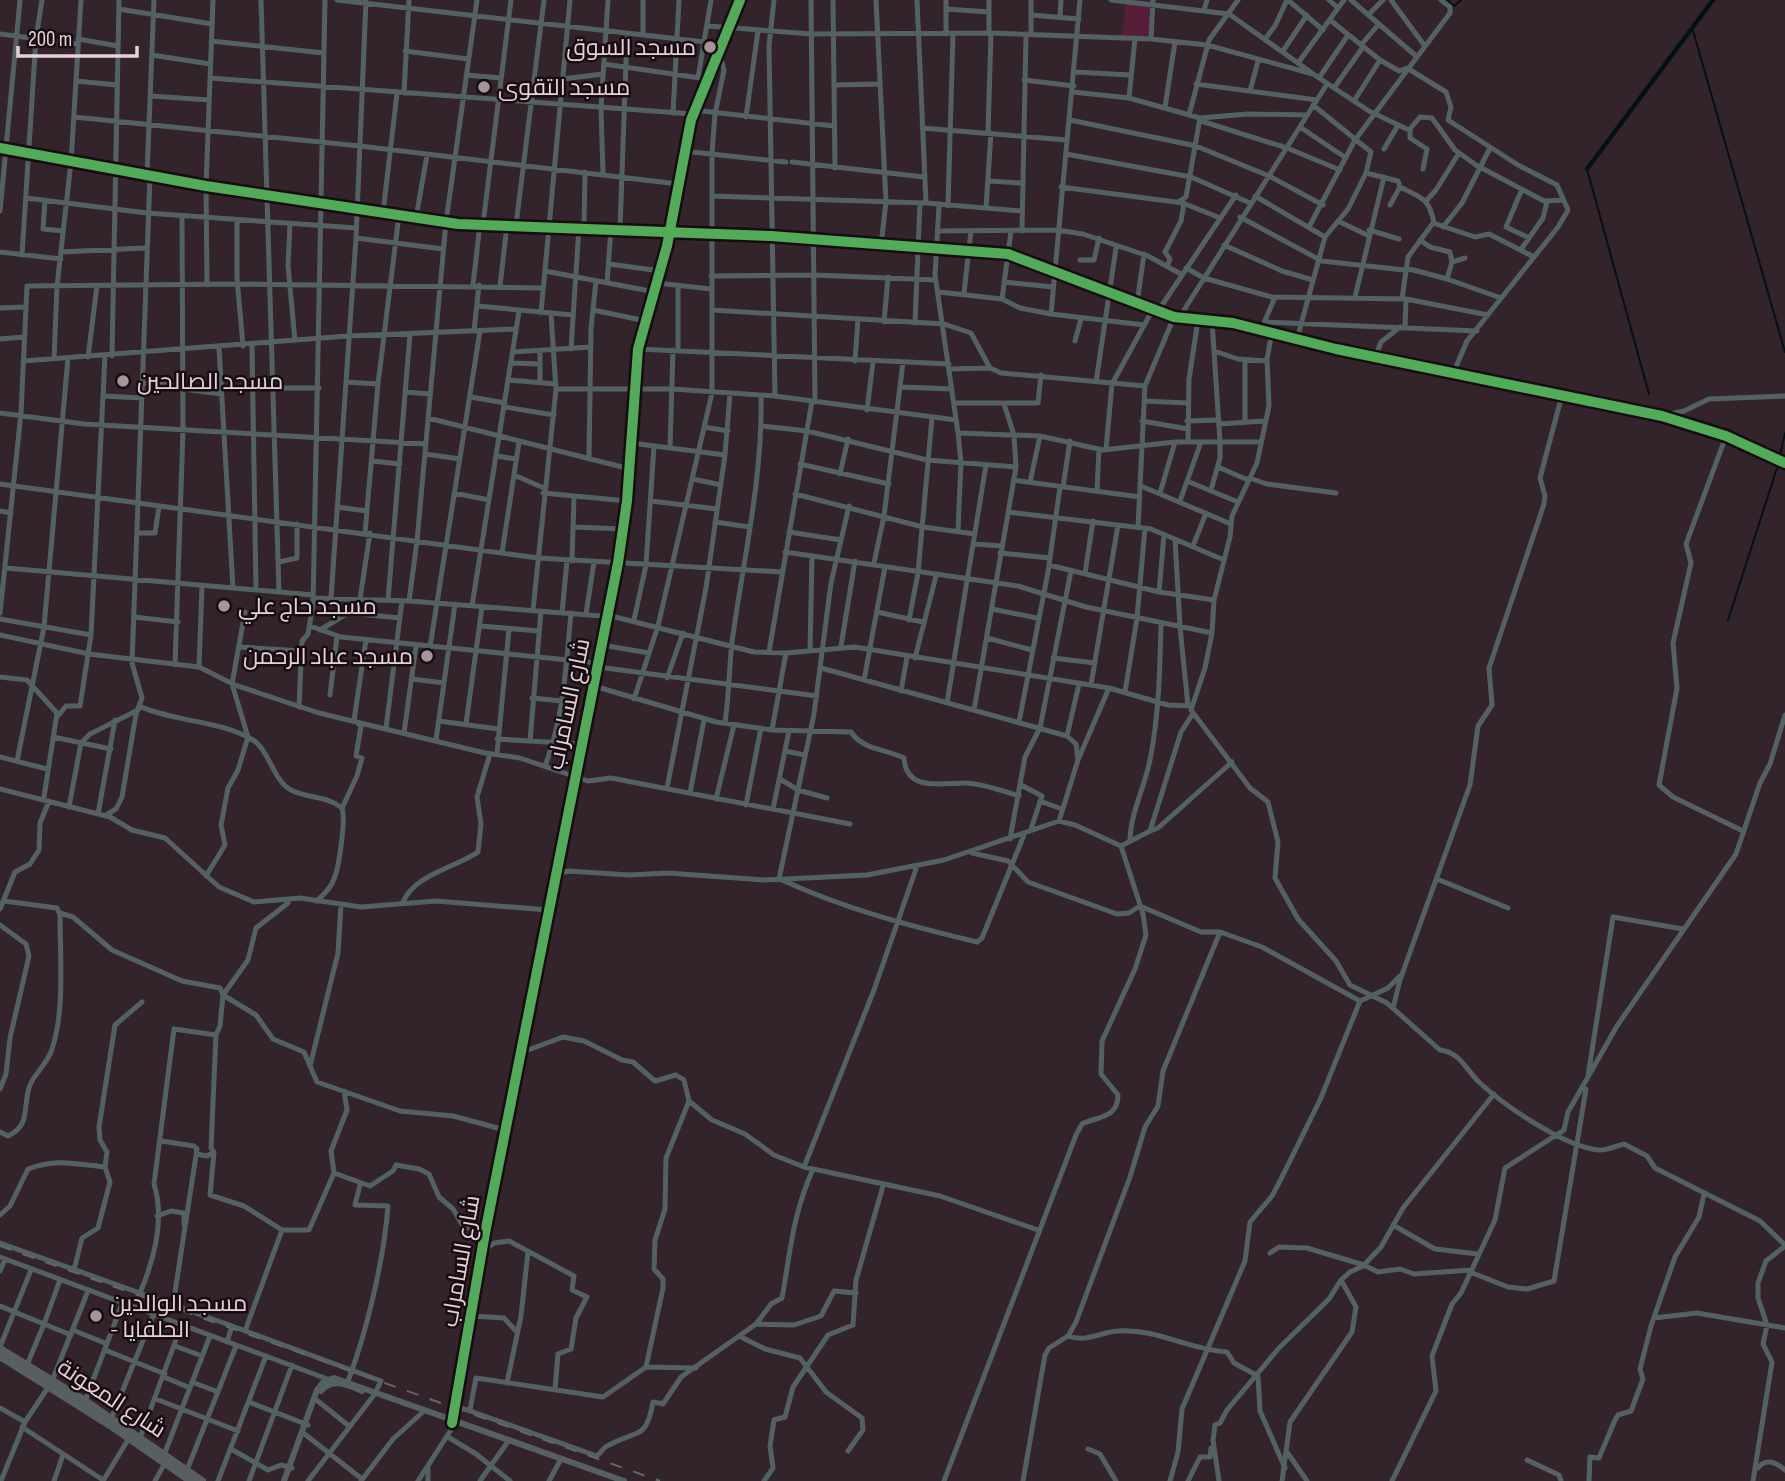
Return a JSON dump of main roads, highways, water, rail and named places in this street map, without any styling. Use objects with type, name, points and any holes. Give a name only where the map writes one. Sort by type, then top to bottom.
[{"type":"highway","name":"شارع المعونة","points":[[0,1348],[129,1438],[202,1481]]},
{"type":"highway","name":"شارع المعونة","points":[[0,1356],[85,1401],[140,1438],[191,1481]]},
{"type":"main road","points":[[331,1380],[614,1481]]},
{"type":"main road","points":[[286,1481],[319,1386],[331,1380],[348,1381],[375,1394]]},
{"type":"main road","points":[[560,1460],[624,1481]]},
{"type":"waterway","points":[[1447,0],[1454,6],[1461,0]]},
{"type":"waterway","points":[[1587,169],[1713,0]]},
{"type":"waterway","points":[[1692,27],[1785,352]]},
{"type":"waterway","points":[[1587,169],[1649,394]]},
{"type":"waterway","points":[[1728,620],[1777,468],[1785,433]]},
{"type":"railway","points":[[0,1246],[660,1481]]},
{"type":"place","name":"مسجد السوق","points":[[710,47]]},
{"type":"place","name":"مسجد التقوى","points":[[484,87]]},
{"type":"place","name":"مسجد الصالحين","points":[[123,381]]},
{"type":"place","name":"مسجد حاج علي","points":[[224,606]]},
{"type":"place","name":"مسجد عباد الرحمن","points":[[427,656]]},
{"type":"place","name":"مسجد الوالدين - الحلفايا","points":[[96,1316]]}]
